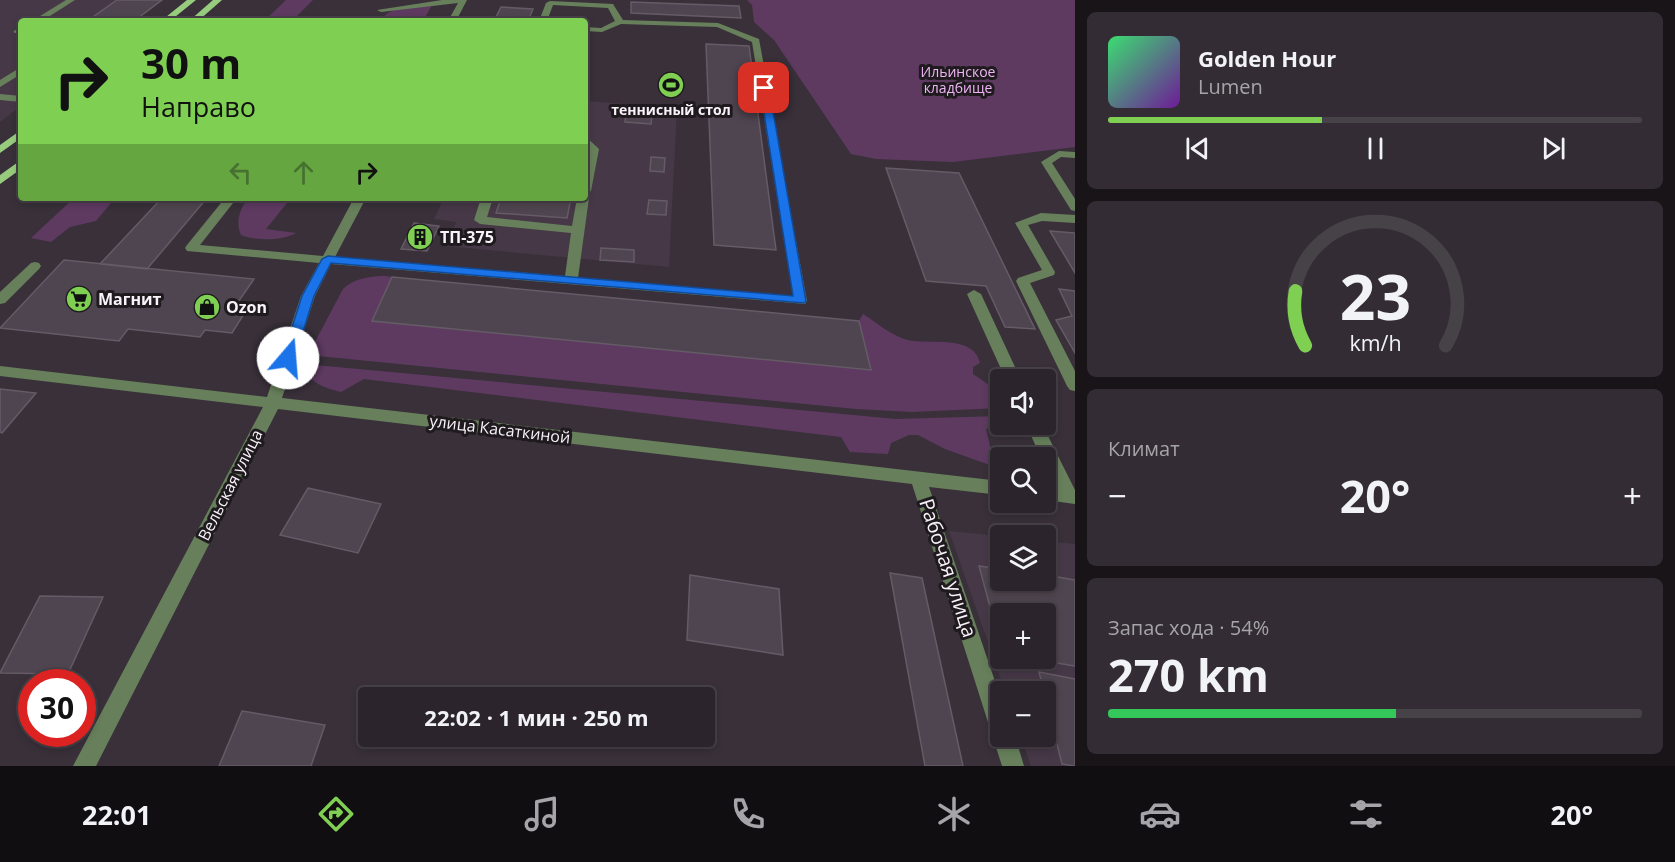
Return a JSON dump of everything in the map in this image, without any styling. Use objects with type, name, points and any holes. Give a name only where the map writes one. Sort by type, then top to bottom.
[{"type":"main road","points":[[169,18],[192,0]]},
{"type":"main road","points":[[197,18],[218,0]]},
{"type":"main road","points":[[0,150],[18,135]]},
{"type":"main road","points":[[0,181],[18,166]]},
{"type":"street","points":[[41,18],[71,0]]},
{"type":"street","points":[[389,0],[379,13],[461,0]]},
{"type":"street","points":[[453,18],[461,0]]},
{"type":"street","points":[[544,18],[550,3],[610,6],[620,22]]},
{"type":"street","points":[[229,201],[191,248],[800,301],[756,41],[718,26],[620,22],[602,30],[588,29]]},
{"type":"street","points":[[0,84],[18,72]]},
{"type":"street","points":[[0,97],[18,99]]},
{"type":"street","points":[[588,142],[594,149],[588,177]]},
{"type":"street","points":[[1075,155],[1059,154],[1046,162],[1075,208]]},
{"type":"street","name":"Вельская улица","points":[[84,766],[273,403],[308,296],[358,201]]},
{"type":"street","points":[[486,201],[480,220],[577,230]]},
{"type":"street","points":[[571,281],[577,230],[583,201]]},
{"type":"street","points":[[1075,219],[1041,217],[1021,223],[1050,272],[1023,281],[1075,387]]},
{"type":"street","points":[[0,300],[35,266]]},
{"type":"street","points":[[974,294],[1009,369]]},
{"type":"street","name":"улица Касаткиной","points":[[0,371],[990,487]]},
{"type":"street","points":[[1040,435],[1071,496]]},
{"type":"street","name":"Рабочая улица","points":[[918,478],[990,697]]},
{"type":"street","points":[[1056,494],[1071,496]]},
{"type":"street","points":[[1007,747],[1013,766]]},
{"type":"shaded area","points":[[0,0],[162,0],[138,18],[18,18],[18,108],[0,122]]},
{"type":"shaded area","points":[[588,101],[677,108],[669,267],[445,246],[456,222],[434,219],[443,201],[588,201]]},
{"type":"shaded area","points":[[949,531],[990,535],[990,591],[1056,591],[1056,542],[1075,544],[1075,766],[1031,766],[1024,747],[1056,747],[1056,681],[1002,681],[997,669],[1056,669],[1056,603],[990,603],[990,648]]},
{"type":"green space","points":[[286,0],[313,0],[295,18],[267,18]]},
{"type":"green space","name":"Ильинское кладбище","points":[[747,0],[1075,0],[1075,147],[953,162],[876,159],[851,154],[774,40],[754,22],[752,5]]},
{"type":"green space","points":[[432,5],[425,18],[383,18],[396,9]]},
{"type":"green space","points":[[71,201],[113,201],[96,221],[70,227],[51,242],[31,238]]},
{"type":"green space","points":[[246,201],[289,201],[266,229],[296,233],[284,238],[269,239],[241,235],[238,225]]},
{"type":"green space","points":[[374,276],[392,277],[373,321],[870,370],[859,321],[863,314],[891,333],[908,340],[950,342],[969,348],[976,354],[980,363],[973,367],[973,374],[990,386],[990,408],[912,412],[856,409],[308,355],[343,289],[352,282]]},
{"type":"green space","points":[[315,365],[896,419],[990,416],[990,427],[986,429],[990,447],[990,465],[945,449],[918,435],[909,435],[891,443],[888,454],[850,452],[841,437],[364,379],[341,392],[314,381],[308,375],[309,367]]},
{"type":"building","points":[[117,0],[162,0],[138,18],[91,18]]},
{"type":"building","points":[[631,2],[739,6],[741,18],[631,13]]},
{"type":"building","points":[[501,7],[533,9],[529,18],[496,18]]},
{"type":"building","points":[[706,44],[749,46],[776,250],[714,245]]},
{"type":"building","points":[[626,114],[652,116],[651,124],[625,122]]},
{"type":"building","points":[[651,157],[665,158],[664,172],[650,171]]},
{"type":"building","points":[[886,168],[959,173],[1035,329],[1005,327],[986,286],[926,281]]},
{"type":"building","points":[[649,200],[667,201],[666,215],[647,214]]},
{"type":"building","points":[[159,201],[204,201],[147,269],[100,264]]},
{"type":"building","points":[[500,201],[570,201],[567,218],[496,213]]},
{"type":"building","name":"ТП-375","points":[[414,223],[439,226],[427,251],[401,249]]},
{"type":"building","points":[[1050,231],[1075,233],[1075,273]]},
{"type":"building","points":[[601,248],[634,250],[634,262],[600,260]]},
{"type":"building","points":[[64,260],[254,279],[238,302],[251,303],[232,333],[205,330],[200,337],[128,329],[119,341],[0,328]]},
{"type":"building","points":[[392,277],[859,321],[871,370],[372,321]]},
{"type":"building","points":[[1059,289],[1075,291],[1075,353],[1056,320],[1072,316]]},
{"type":"building","points":[[0,389],[36,393],[2,433],[0,432]]},
{"type":"building","points":[[308,488],[381,504],[358,553],[280,535]]},
{"type":"building","points":[[979,566],[990,568],[990,591],[1056,591],[1056,577],[1075,580],[1075,666],[1056,663],[1056,603],[990,603],[990,607]]},
{"type":"building","points":[[890,573],[922,578],[963,766],[925,766]]},
{"type":"building","points":[[690,575],[779,589],[783,655],[687,640]]},
{"type":"building","points":[[40,596],[103,597],[70,669],[18,669],[18,673],[0,673]]},
{"type":"building","points":[[1039,672],[1075,679],[1075,766],[1062,764],[1056,740],[1056,681],[1041,681]]},
{"type":"building","points":[[242,711],[325,725],[311,766],[219,766]]},
{"type":"place","name":"теннисный стол","points":[[671,85]]},
{"type":"place","name":"ТП-375","points":[[420,237]]},
{"type":"place","name":"Магнит","points":[[79,299]]},
{"type":"place","name":"Ozon","points":[[207,307]]},
{"type":"route","points":[[288,358],[308,296],[328,259],[800,301],[764,88]]}]
